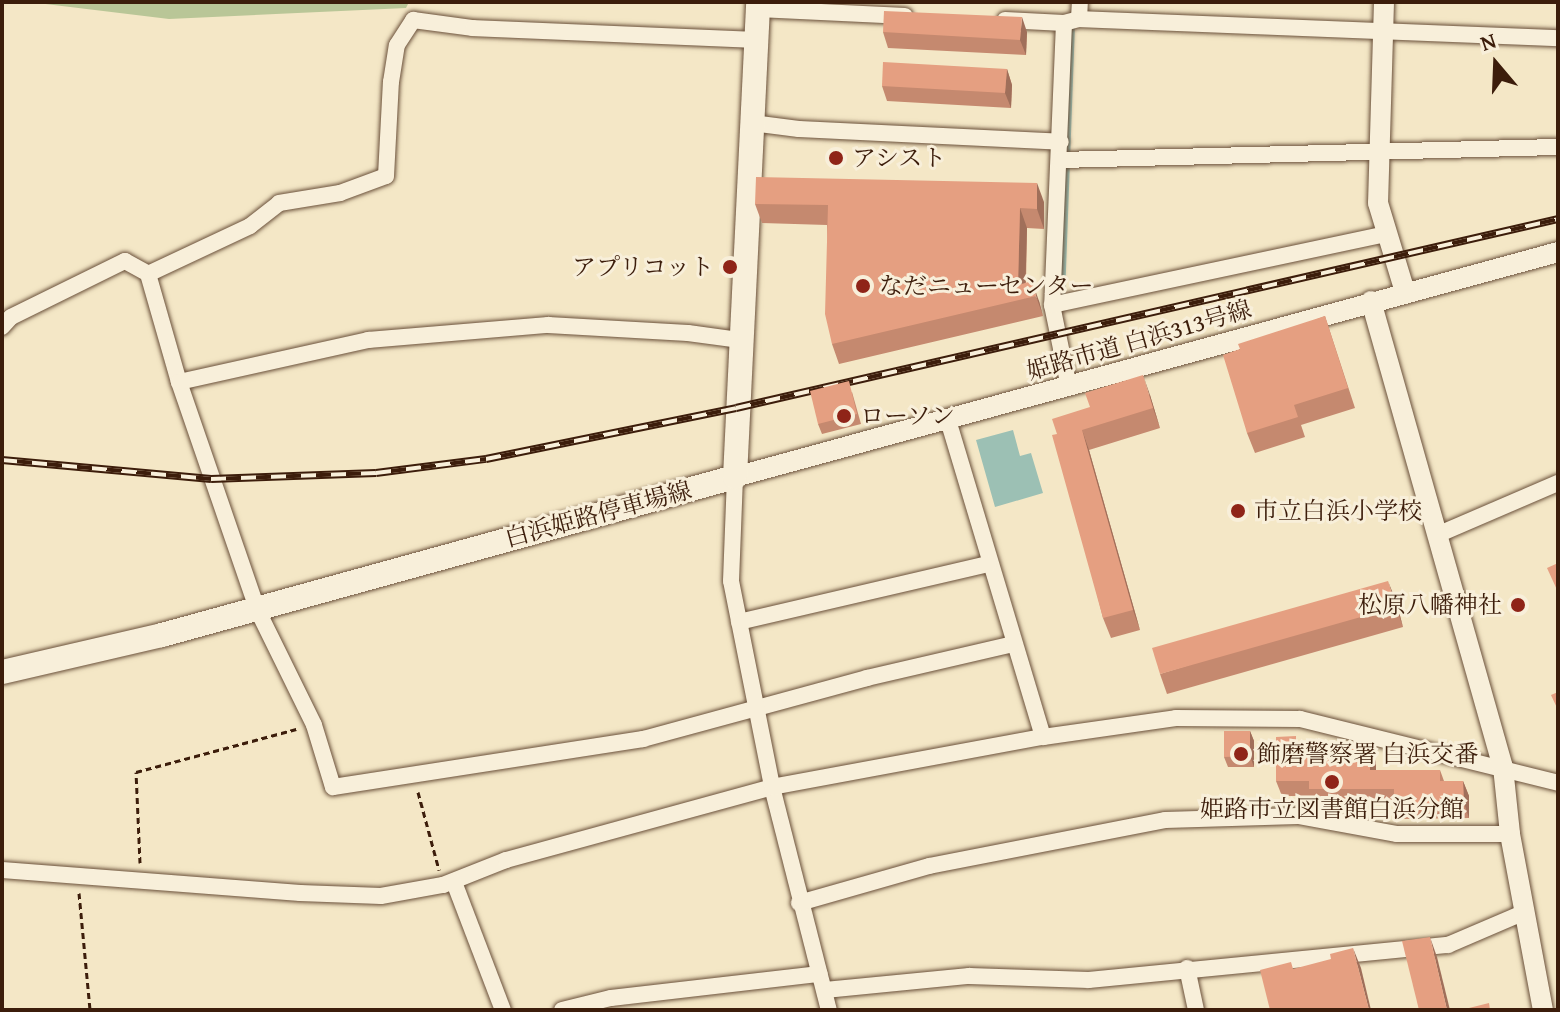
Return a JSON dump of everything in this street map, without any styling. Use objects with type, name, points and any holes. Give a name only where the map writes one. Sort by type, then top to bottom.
[{"type":"main road","points":[[735,477],[739,340],[758,6]]},
{"type":"main road","name":"白浜姫路停車場線","points":[[2,672],[162,635],[735,477]]},
{"type":"street","points":[[1384,2],[1378,203],[1405,292]]},
{"type":"street","points":[[758,6],[926,17]]},
{"type":"street","points":[[1069,387],[1052,305],[1061,142],[1074,15]]},
{"type":"street","points":[[987,20],[1074,15],[1558,38]]},
{"type":"street","points":[[148,274],[250,226],[279,203],[340,193],[386,176],[391,82],[397,45],[413,20],[473,28],[755,40]]},
{"type":"street","points":[[752,123],[799,129],[1061,142]]},
{"type":"street","points":[[1060,160],[1558,147]]},
{"type":"street","points":[[1052,305],[1387,234]]},
{"type":"street","name":"姫路市道 白浜313号線","points":[[735,477],[1558,252]]},
{"type":"street","points":[[2,327],[11,317],[125,261],[148,274],[179,382],[257,609],[314,725],[333,787],[414,777],[570,748],[643,739],[867,678],[1013,644]]},
{"type":"street","points":[[1371,301],[1503,767],[1510,834],[1543,1010]]},
{"type":"street","points":[[179,382],[368,340],[548,325],[688,333],[739,340]]},
{"type":"street","points":[[948,420],[988,564],[1043,737]]},
{"type":"street","points":[[735,477],[731,581],[772,787],[799,903],[823,982],[827,1010]]},
{"type":"street","points":[[1437,535],[1558,483]]},
{"type":"street","points":[[739,622],[988,564]]},
{"type":"street","points":[[2,870],[78,877],[140,878],[300,893],[381,896],[449,883],[506,860],[772,787],[1043,737],[1176,718],[1300,719],[1558,783]]},
{"type":"street","points":[[799,903],[929,866],[1165,820],[1298,816],[1397,834],[1510,834]]},
{"type":"street","points":[[449,883],[503,1010]]},
{"type":"street","points":[[562,1010],[611,998],[823,982],[969,976],[1089,980],[1187,968],[1448,945],[1525,912]]},
{"type":"street","points":[[1187,968],[1196,1010]]},
{"type":"path","points":[[140,878],[136,772],[314,725]]},
{"type":"path","points":[[414,777],[449,883]]},
{"type":"path","points":[[78,877],[90,1010]]},
{"type":"green space","points":[[29,2],[409,2],[406,8],[169,19]]},
{"type":"water","points":[[1013,430],[1020,456],[1031,453],[1043,493],[995,507],[976,440]]},
{"type":"building","points":[[884,11],[1022,17],[1020,40],[883,32]]},
{"type":"building","points":[[883,62],[1007,69],[1005,93],[882,86]]},
{"type":"building","points":[[756,177],[1037,183],[1037,209],[1020,208],[1018,285],[1032,281],[1036,296],[832,344],[825,314],[828,205],[755,204]]},
{"type":"building","points":[[1325,316],[1348,388],[1294,405],[1298,417],[1247,433],[1223,355],[1240,349],[1238,344]]},
{"type":"building","points":[[1143,375],[1153,408],[1082,430],[1133,610],[1103,618],[1052,435],[1057,434],[1052,419],[1090,407],[1085,393]]},
{"type":"building","points":[[849,381],[857,414],[818,424],[810,391]]},
{"type":"building","points":[[1558,563],[1558,592],[1547,568]]},
{"type":"building","points":[[1388,581],[1396,607],[1160,674],[1152,648]]},
{"type":"building","points":[[1558,692],[1558,710],[1551,695]]},
{"type":"building","points":[[1224,731],[1250,731],[1250,756],[1224,757]]},
{"type":"building","points":[[1296,736],[1296,747],[1370,747],[1370,770],[1440,770],[1440,781],[1463,781],[1464,803],[1394,803],[1394,789],[1309,789],[1309,781],[1276,781],[1276,737]]},
{"type":"building","points":[[1430,937],[1447,1010],[1419,1010],[1402,941]]},
{"type":"building","points":[[1353,948],[1369,1010],[1270,1010],[1260,970],[1291,962],[1293,969],[1331,959],[1330,954]]},
{"type":"building","points":[[1489,1003],[1490,1010],[1461,1010]]},
{"type":"waterway","points":[[1062,297],[1072,23]]},
{"type":"railway","points":[[2,460],[211,479],[376,473],[486,459],[736,408],[1558,219]]},
{"type":"place","name":"アシスト","points":[[836,158]]},
{"type":"place","name":"アプリコット","points":[[730,267]]},
{"type":"place","name":"なだニューセンター","points":[[863,286]]},
{"type":"place","name":"ローソン","points":[[844,416]]},
{"type":"place","name":"市立白浜小学校","points":[[1238,511]]},
{"type":"place","name":"松原八幡神社","points":[[1518,605]]},
{"type":"place","name":"飾磨警察署 白浜交番","points":[[1241,754]]},
{"type":"place","name":"姫路市立図書館白浜分館","points":[[1332,782]]}]
